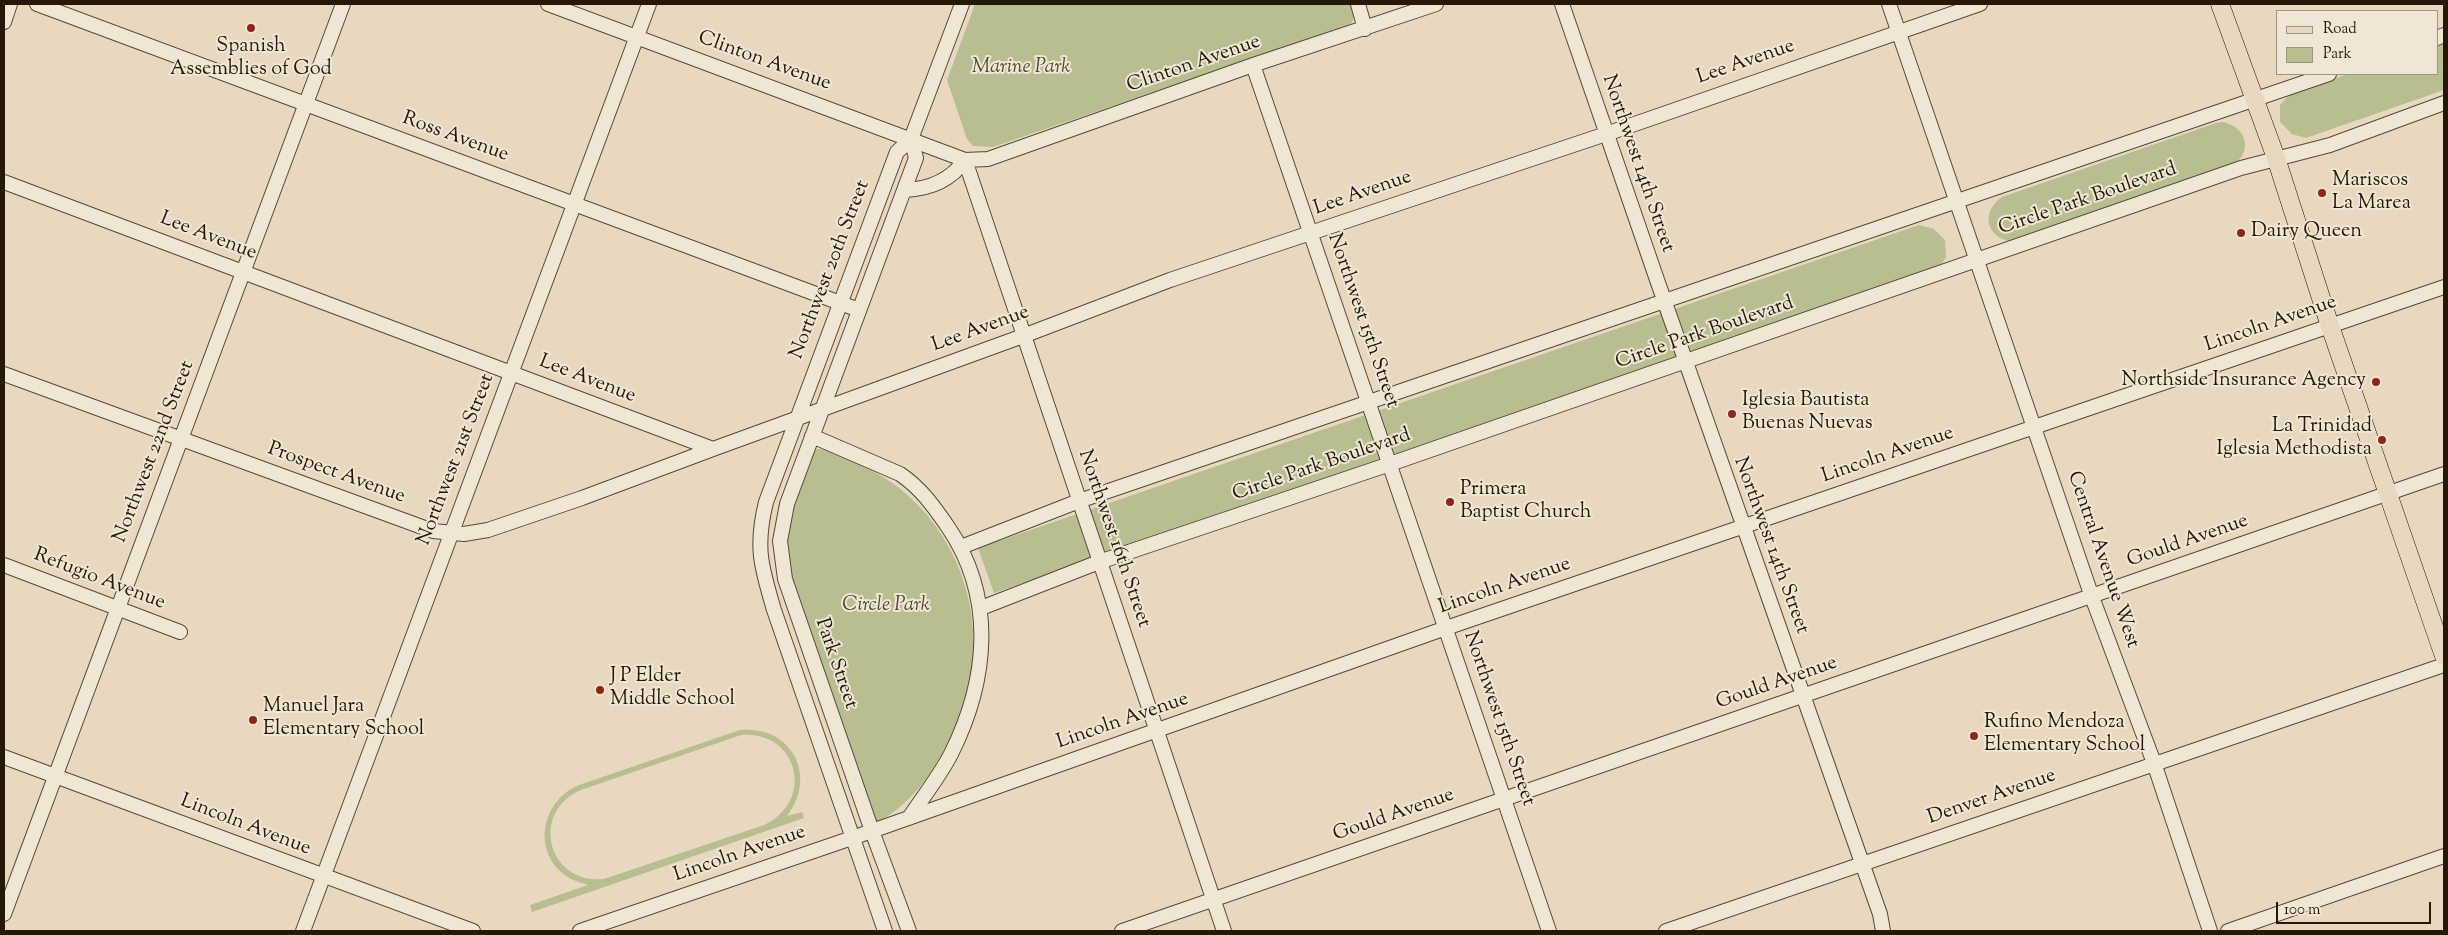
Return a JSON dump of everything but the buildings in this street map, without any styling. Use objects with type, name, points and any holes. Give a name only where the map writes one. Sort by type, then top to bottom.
[{"type":"main road","points":[[2220,4],[2276,158],[2330,326],[2444,656]]},
{"type":"street","points":[[4,22],[10,4]]},
{"type":"street","name":"Ross Avenue","points":[[36,4],[859,310]]},
{"type":"street","name":"Northwest 22nd Street","points":[[4,914],[342,4]]},
{"type":"street","name":"Clinton Avenue","points":[[548,4],[965,160],[988,159],[1253,65],[1366,29],[1436,4]]},
{"type":"street","name":"Northwest 21st Street","points":[[303,931],[649,4]]},
{"type":"street","name":"Northwest 20th Street","points":[[796,420],[896,152],[912,139],[962,4]]},
{"type":"street","points":[[1358,4],[1366,29]]},
{"type":"street","name":"Northwest 14th Street","points":[[1562,4],[1742,528],[1880,914],[1883,931]]},
{"type":"street","name":"Central Avenue West","points":[[1889,4],[2092,597],[2154,763],[2210,931]]},
{"type":"street","name":"Lee Avenue","points":[[4,182],[713,449],[796,420],[823,407],[1023,336],[1170,280],[1606,134],[1980,4]]},
{"type":"street","name":"Northwest 15th Street","points":[[1253,65],[1550,931]]},
{"type":"street","name":"Circle Park Boulevard","points":[[961,547],[1079,501],[2326,75]]},
{"type":"street","name":"Circle Park Boulevard","points":[[981,608],[1100,562],[1390,464],[2276,158],[2330,145],[2444,103]]},
{"type":"street","name":"Northwest 20th Street","points":[[823,407],[916,158],[912,139]]},
{"type":"street","points":[[904,190],[918,189],[949,178],[965,160]]},
{"type":"street","name":"Northwest 16th Street","points":[[965,160],[1212,900],[1224,931]]},
{"type":"street","name":"Lincoln Avenue","points":[[580,931],[1156,732],[1446,628],[2444,287]]},
{"type":"street","name":"Prospect Avenue","points":[[4,374],[433,531],[450,533],[464,534],[488,530],[713,449]]},
{"type":"street","name":"Park Street","points":[[823,407],[787,504],[782,526],[781,560],[790,593],[872,831],[909,931]]},
{"type":"street","name":"Park Street","points":[[796,420],[766,502],[760,526],[760,557],[774,610],[885,931]]},
{"type":"street","points":[[812,436],[900,474],[911,482],[935,508],[961,547],[976,585],[981,608],[982,650],[965,720],[944,767],[909,818]]},
{"type":"street","name":"Gould Avenue","points":[[1122,931],[2444,474]]},
{"type":"street","name":"Refugio Avenue","points":[[4,565],[180,632]]},
{"type":"street","name":"Denver Avenue","points":[[1666,931],[2444,665]]},
{"type":"street","name":"Lincoln Avenue","points":[[4,757],[323,877],[473,931]]},
{"type":"street","points":[[2228,931],[2444,856]]},
{"type":"street","points":[[616,931],[622,917]]},
{"type":"green space","name":"Marine Park","points":[[975,4],[1350,4],[1355,16],[1351,24],[993,147],[973,146],[967,139],[947,80]]},
{"type":"green space","points":[[2444,40],[2444,90],[2306,138],[2292,134],[2280,122],[2280,105],[2290,94],[2345,75],[2438,75],[2438,43]]},
{"type":"green space","points":[[2223,122],[2238,129],[2245,141],[2243,154],[2232,166],[2015,242],[1998,236],[1989,225],[1990,210],[2002,197]]},
{"type":"green space","points":[[1919,225],[1934,229],[1945,240],[1946,257],[1940,267],[994,593],[978,548]]},
{"type":"green space","name":"Circle Park","points":[[817,449],[842,455],[883,477],[907,495],[927,515],[944,539],[957,564],[967,592],[972,620],[974,650],[970,686],[953,733],[924,783],[904,803],[880,821],[874,821],[788,575],[785,527],[814,451]]},
{"type":"green space","points":[[740,730],[758,731],[774,736],[786,744],[795,756],[799,770],[800,785],[796,801],[787,816],[802,812],[804,818],[532,912],[530,905],[588,885],[563,874],[551,860],[546,848],[546,823],[551,811],[567,792],[579,785]],"holes":[[[741,735],[760,736],[776,744],[787,755],[793,769],[795,785],[790,800],[780,814],[764,825],[604,879],[585,878],[569,871],[558,859],[552,845],[551,829],[555,814],[565,800],[581,790]]]},
{"type":"place","name":"Spanish Assemblies of God","points":[[251,28]]},
{"type":"place","name":"Mariscos La Marea","points":[[2322,193]]},
{"type":"place","name":"Dairy Queen","points":[[2241,233]]},
{"type":"place","name":"Northside Insurance Agency","points":[[2376,382]]},
{"type":"place","name":"Iglesia Bautista Buenas Nuevas","points":[[1732,414]]},
{"type":"place","name":"La Trinidad Iglesia Methodista","points":[[2382,440]]},
{"type":"place","name":"Primera Baptist Church","points":[[1450,502]]},
{"type":"place","name":"J P Elder Middle School","points":[[600,690]]},
{"type":"place","name":"Manuel Jara Elementary School","points":[[253,720]]},
{"type":"place","name":"Rufino Mendoza Elementary School","points":[[1974,736]]}]
